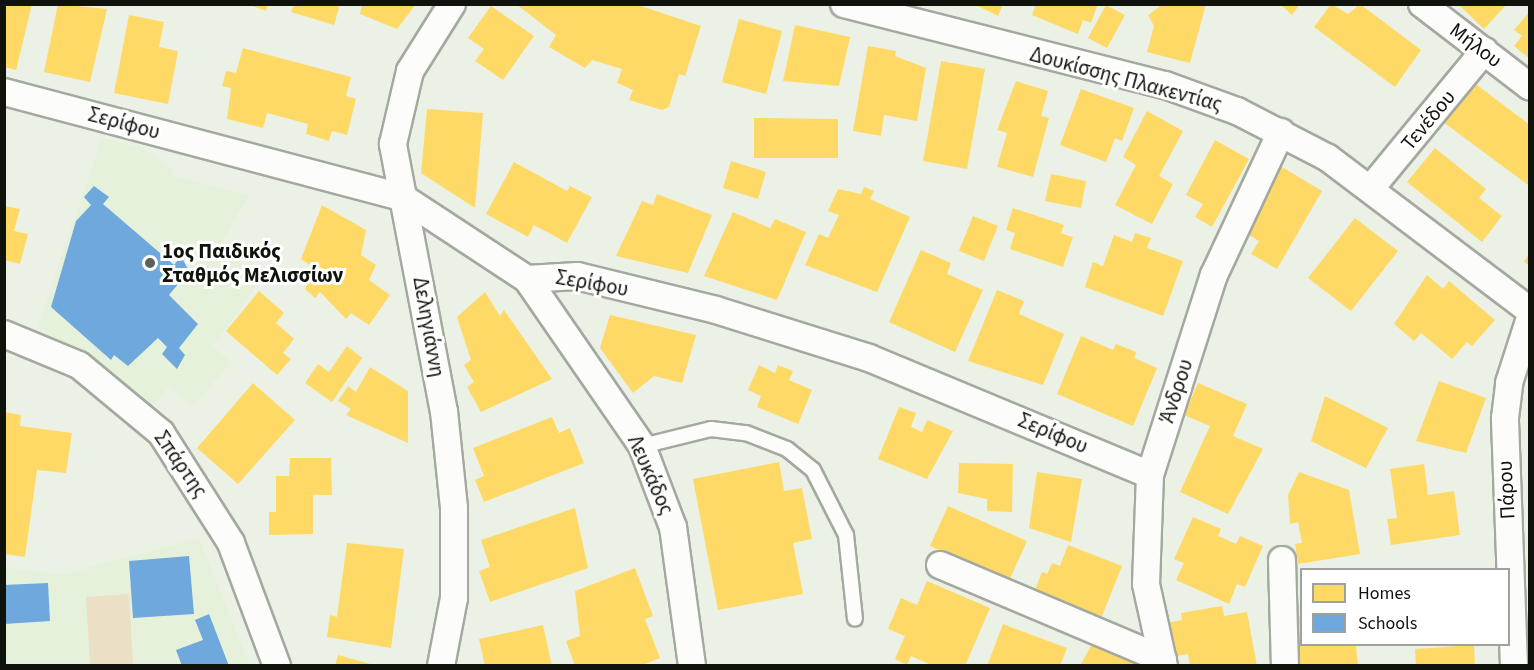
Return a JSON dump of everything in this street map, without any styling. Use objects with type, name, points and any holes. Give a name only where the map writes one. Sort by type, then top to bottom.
[{"type":"street","name":"Δεληγιάννη","points":[[441,666],[454,598],[454,508],[440,388],[393,144],[400,99],[410,71],[452,4]]},
{"type":"street","name":"Δουκίσσης Πλακεντίας","points":[[844,4],[1200,95],[1281,132],[1371,188],[1530,310]]},
{"type":"street","name":"Μήλου","points":[[1422,4],[1530,87]]},
{"type":"street","name":"Τενέδου","points":[[1371,188],[1484,51]]},
{"type":"street","name":"Σερίφου","points":[[4,92],[402,197],[527,279],[577,276],[716,310],[859,354],[1150,475]]},
{"type":"street","name":"Άνδρου","points":[[1163,662],[1146,584],[1150,475],[1214,275],[1281,132]]},
{"type":"street","name":"Λευκάδος","points":[[527,279],[642,446],[673,527],[692,666]]},
{"type":"street","name":"Πάρου","points":[[1514,666],[1505,418],[1509,383],[1530,318]]},
{"type":"street","name":"Σπάρτης","points":[[4,334],[79,366],[161,433],[231,543],[278,666]]},
{"type":"street","points":[[1282,560],[1285,666]]},
{"type":"street","points":[[940,565],[1163,662]]},
{"type":"lane","points":[[642,446],[711,429],[746,433],[787,449],[813,470],[846,535],[855,619]]},
{"type":"shaded area","name":"1ος Παιδικός Σταθμός Μελισσίων","points":[[102,138],[143,148],[173,169],[172,175],[249,196],[218,247],[262,279],[213,346],[231,363],[192,407],[170,386],[151,407],[38,326]]},
{"type":"shaded area","points":[[199,538],[250,665],[5,665],[4,567],[62,575]]},
{"type":"shaded area","points":[[129,594],[133,665],[90,665],[86,597]]},
{"type":"building: Homes","points":[[4,4],[32,4],[16,70],[4,67]]},
{"type":"building: Homes","points":[[58,4],[107,9],[90,82],[44,72]]},
{"type":"building: Homes","points":[[247,4],[268,4],[266,11]]},
{"type":"building: Homes","points":[[294,4],[340,4],[334,25],[291,12]]},
{"type":"building: Homes","points":[[362,4],[416,4],[397,29],[360,14]]},
{"type":"building: Homes","points":[[516,4],[635,4],[701,26],[685,76],[679,74],[669,107],[662,110],[629,100],[633,90],[617,83],[622,69],[592,60],[585,68],[549,47],[556,35]]},
{"type":"building: Homes","points":[[974,4],[1003,4],[998,16]]},
{"type":"building: Homes","points":[[1036,4],[1098,4],[1091,23],[1083,20],[1078,34],[1032,15]]},
{"type":"building: Homes","points":[[1163,4],[1206,4],[1190,63],[1147,52],[1154,26],[1148,15]]},
{"type":"building: Homes","points":[[1280,4],[1300,4],[1292,15]]},
{"type":"building: Homes","points":[[1331,4],[1348,14],[1360,4],[1421,50],[1395,87],[1314,27]]},
{"type":"building: Homes","points":[[1458,4],[1507,4],[1484,29]]},
{"type":"building: Homes","points":[[1106,5],[1125,15],[1107,48],[1088,38]]},
{"type":"building: Homes","points":[[491,6],[534,36],[503,80],[475,61],[484,49],[468,38]]},
{"type":"building: Homes","points":[[1530,11],[1530,59],[1514,46],[1522,36],[1514,30]]},
{"type":"building: Homes","points":[[129,15],[164,22],[159,47],[178,51],[168,104],[114,93]]},
{"type":"building: Homes","points":[[739,19],[782,31],[766,94],[722,82]]},
{"type":"building: Homes","points":[[795,25],[850,37],[839,86],[783,81]]},
{"type":"building: Homes","points":[[868,46],[896,51],[895,56],[926,68],[917,121],[884,115],[881,136],[853,131]]},
{"type":"building: Homes","points":[[243,48],[351,77],[346,96],[356,99],[347,135],[332,131],[329,141],[306,134],[308,124],[267,113],[263,128],[227,119],[231,88],[222,86],[226,71],[236,73]]},
{"type":"building: Homes","points":[[941,61],[985,69],[967,169],[923,161]]},
{"type":"building: Homes","points":[[1016,81],[1048,91],[1041,116],[1049,118],[1033,177],[997,167],[1007,133],[997,130]]},
{"type":"building: Homes","points":[[1473,82],[1530,125],[1528,185],[1443,122]]},
{"type":"building: Homes","points":[[1081,89],[1134,108],[1122,141],[1115,138],[1106,162],[1060,145]]},
{"type":"building: Homes","points":[[427,109],[483,113],[475,208],[421,173]]},
{"type":"building: Homes","points":[[1147,111],[1183,131],[1159,176],[1173,184],[1152,224],[1115,205],[1136,165],[1123,157]]},
{"type":"building: Homes","points":[[754,118],[838,119],[838,158],[754,158]]},
{"type":"building: Homes","points":[[1215,140],[1249,159],[1212,227],[1195,217],[1203,204],[1186,195]]},
{"type":"building: Homes","points":[[1435,148],[1486,189],[1479,198],[1502,216],[1482,242],[1407,182]]},
{"type":"building: Homes","points":[[731,161],[766,172],[758,199],[723,188]]},
{"type":"building: Homes","points":[[514,162],[567,191],[570,186],[592,197],[567,243],[534,225],[528,237],[486,214]]},
{"type":"building: Homes","points":[[1282,167],[1322,191],[1277,269],[1251,254],[1259,241],[1244,232]]},
{"type":"building: Homes","points":[[1051,174],[1086,181],[1081,208],[1045,201]]},
{"type":"building: Homes","points":[[864,187],[874,191],[870,199],[910,217],[877,292],[805,265],[819,234],[828,238],[839,215],[828,211],[838,189],[861,194]]},
{"type":"building: Homes","points":[[657,194],[712,215],[688,273],[616,256],[642,201],[653,205]]},
{"type":"building: Homes","points":[[322,205],[366,230],[361,255],[376,265],[369,280],[390,295],[369,325],[351,313],[346,319],[320,292],[315,298],[305,289],[314,268],[301,259]]},
{"type":"building: Homes","points":[[4,206],[20,209],[14,231],[28,234],[20,264],[4,260]]},
{"type":"building: Homes","points":[[1013,208],[1064,225],[1061,233],[1073,237],[1063,267],[1010,249],[1015,233],[1006,230]]},
{"type":"building: Homes","points":[[733,212],[770,228],[775,219],[806,232],[777,300],[704,276]]},
{"type":"building: Homes","points":[[973,216],[998,226],[984,261],[959,251]]},
{"type":"building: Homes","points":[[1355,218],[1398,251],[1351,311],[1308,278]]},
{"type":"building: Homes","points":[[1135,233],[1151,238],[1147,248],[1183,261],[1163,316],[1085,287],[1093,262],[1103,266],[1114,235],[1132,242]]},
{"type":"building: Homes","points":[[921,250],[951,263],[947,274],[983,290],[955,352],[889,322]]},
{"type":"building: Homes","points":[[1530,253],[1530,267],[1524,261]]},
{"type":"building: Homes","points":[[1427,275],[1443,289],[1449,281],[1495,320],[1472,346],[1467,342],[1452,359],[1421,333],[1414,341],[1394,324]]},
{"type":"building: Homes","points":[[997,290],[1024,301],[1019,314],[1064,334],[1043,385],[968,361]]},
{"type":"building: Homes","points":[[259,291],[284,313],[276,323],[294,339],[283,353],[291,359],[277,375],[226,331]]},
{"type":"building: Homes","points":[[485,292],[500,316],[504,310],[552,379],[481,412],[467,387],[474,382],[464,365],[471,360],[457,317]]},
{"type":"building: Homes","points":[[610,315],[696,335],[682,383],[654,376],[633,393],[600,348]]},
{"type":"building: Homes","points":[[1081,336],[1113,350],[1116,344],[1136,352],[1134,358],[1157,368],[1133,426],[1057,394]]},
{"type":"building: Homes","points":[[347,346],[362,358],[332,402],[305,383],[318,364],[329,372]]},
{"type":"building: Homes","points":[[759,365],[775,373],[778,365],[793,371],[789,380],[812,390],[798,424],[757,407],[761,396],[748,390]]},
{"type":"building: Homes","points":[[370,367],[408,391],[408,443],[346,415],[351,409],[338,401],[348,386],[356,392]]},
{"type":"building: Homes","points":[[1439,381],[1486,398],[1466,453],[1416,441]]},
{"type":"building: Homes","points":[[253,383],[295,420],[238,484],[197,448]]},
{"type":"building: Homes","points":[[1198,383],[1247,404],[1233,436],[1263,449],[1228,514],[1180,492],[1210,426],[1184,415]]},
{"type":"building: Homes","points":[[1325,396],[1388,428],[1366,468],[1311,441]]},
{"type":"building: Homes","points":[[899,407],[916,413],[911,427],[922,432],[927,420],[953,431],[927,479],[878,459]]},
{"type":"building: Homes","points":[[4,412],[21,415],[20,426],[72,433],[66,473],[37,470],[25,557],[4,554]]},
{"type":"building: Homes","points":[[552,417],[559,433],[570,428],[584,463],[484,502],[475,480],[484,476],[473,448]]},
{"type":"building: Homes","points":[[290,458],[331,458],[332,495],[313,495],[313,534],[269,535],[269,512],[276,512],[276,476],[289,476]]},
{"type":"building: Homes","points":[[779,462],[784,491],[802,488],[812,539],[793,543],[803,594],[718,610],[693,479]]},
{"type":"building: Homes","points":[[959,463],[1013,464],[1012,512],[987,511],[987,499],[958,493]]},
{"type":"building: Homes","points":[[1424,464],[1428,495],[1454,491],[1460,535],[1391,545],[1387,519],[1397,518],[1390,469]]},
{"type":"building: Homes","points":[[1037,472],[1082,479],[1071,542],[1029,528]]},
{"type":"building: Homes","points":[[1299,472],[1349,490],[1360,554],[1298,564],[1295,544],[1302,543],[1298,522],[1290,524],[1288,495]]},
{"type":"building: Homes","points":[[948,506],[1027,541],[1009,581],[930,546]]},
{"type":"building: Homes","points":[[575,508],[588,568],[490,602],[479,571],[490,567],[481,540]]},
{"type":"building: Homes","points":[[1193,517],[1221,529],[1218,536],[1236,544],[1240,536],[1263,546],[1245,587],[1237,584],[1229,604],[1176,580],[1184,563],[1174,559]]},
{"type":"building: Homes","points":[[347,543],[404,549],[391,648],[327,637],[330,615],[337,617]]},
{"type":"building: Homes","points":[[1068,545],[1122,566],[1100,621],[1033,595],[1042,572],[1047,574],[1052,563],[1060,566]]},
{"type":"building: Homes","points":[[635,568],[653,616],[645,619],[660,658],[640,666],[575,666],[566,641],[580,636],[575,591]]},
{"type":"building: Homes","points":[[927,581],[990,608],[965,666],[934,666],[911,656],[907,665],[895,659],[905,636],[888,629],[901,598],[917,605]]},
{"type":"building: Homes","points":[[1222,606],[1224,616],[1247,612],[1257,666],[1190,666],[1188,654],[1172,657],[1166,623],[1182,620],[1181,613]]},
{"type":"building: Homes","points":[[1300,616],[1300,646],[1356,646],[1358,666],[1300,666],[1294,617]]},
{"type":"building: Homes","points":[[1003,624],[1067,648],[1060,666],[987,666]]},
{"type":"building: Homes","points":[[543,625],[552,666],[485,666],[479,639]]},
{"type":"building: Homes","points":[[1093,642],[1134,662],[1135,666],[1080,666]]},
{"type":"building: Homes","points":[[1474,646],[1475,666],[1416,666],[1415,649]]},
{"type":"building: Homes","points":[[338,655],[374,665],[374,666],[335,666]]},
{"type":"building: Schools","points":[[94,186],[109,197],[103,204],[174,265],[181,256],[189,271],[169,295],[198,324],[179,348],[185,355],[177,369],[162,354],[167,347],[158,338],[128,366],[114,355],[111,360],[51,307],[76,221],[91,205],[84,197]]},
{"type":"building: Schools","points":[[189,556],[194,614],[133,618],[129,561]]},
{"type":"building: Schools","points":[[48,583],[50,621],[4,624],[4,585]]},
{"type":"building: Schools","points":[[209,614],[229,666],[182,666],[176,650],[203,640],[195,620]]},
{"type":"place","name":"1ος Παιδικός Σταθμός Μελισσίων","points":[[150,263]]}]
